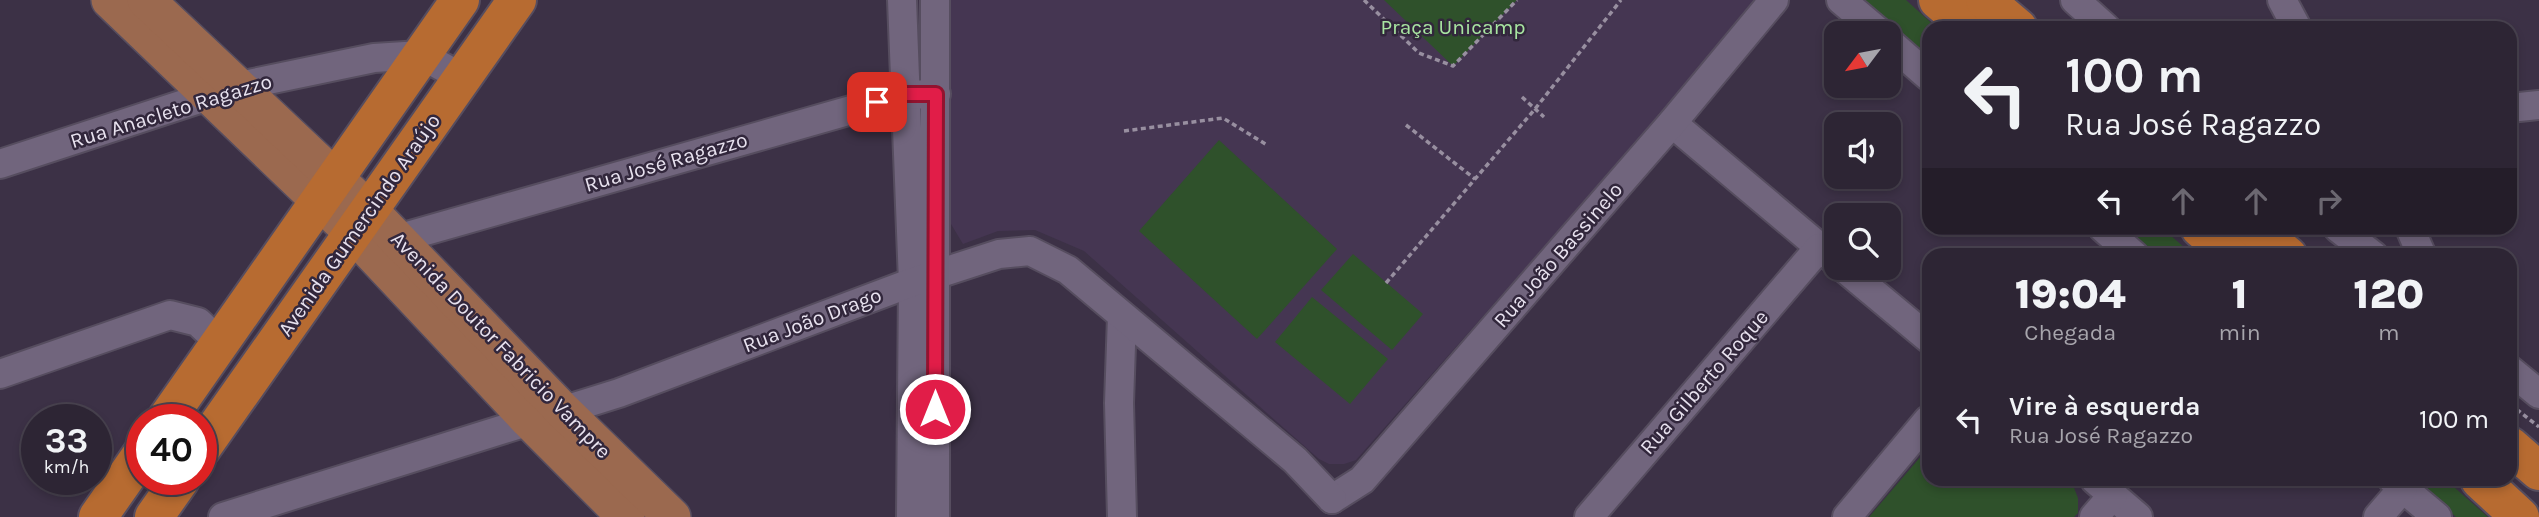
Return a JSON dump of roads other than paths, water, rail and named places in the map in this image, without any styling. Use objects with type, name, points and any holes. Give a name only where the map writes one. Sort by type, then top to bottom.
[{"type":"highway","points":[[177,404],[460,0]]},
{"type":"highway","name":"Avenida Gumercindo Araújo","points":[[217,426],[517,0]]},
{"type":"highway","points":[[1938,0],[1963,21]]},
{"type":"highway","points":[[1985,0],[2010,21]]},
{"type":"highway","points":[[2208,235],[2223,248]]},
{"type":"highway","points":[[2263,235],[2279,248]]},
{"type":"highway","points":[[2523,418],[2539,471]]},
{"type":"highway","points":[[98,517],[126,477]]},
{"type":"highway","points":[[2486,486],[2519,517]]},
{"type":"highway","points":[[154,517],[169,495]]},
{"type":"main road","name":"Avenida Doutor Fabricio Vampre","points":[[110,0],[225,91]]},
{"type":"main road","name":"Avenida Doutor Fabricio Vampre","points":[[146,0],[225,91],[362,222],[545,415],[672,517]]},
{"type":"main road","name":"Avenida Doutor Fabricio Vampre","points":[[362,222],[397,239],[545,415],[626,517]]},
{"type":"street","points":[[902,0],[904,94],[924,279],[935,517]]},
{"type":"street","points":[[911,517],[936,94],[935,0]]},
{"type":"street","name":"Rua João Bassinelo","points":[[1329,508],[1362,480],[1774,0]]},
{"type":"street","points":[[1841,0],[1866,21]]},
{"type":"street","points":[[2075,0],[2098,21]]},
{"type":"street","points":[[2281,0],[2293,21]]},
{"type":"street","points":[[1901,52],[1922,71]]},
{"type":"street","name":"Rua Anacleto Ragazzo","points":[[0,164],[225,91],[374,58],[421,55]]},
{"type":"street","points":[[421,55],[463,78]]},
{"type":"street","name":"Rua José Ragazzo","points":[[397,239],[904,94],[936,94]]},
{"type":"street","points":[[2517,107],[2539,105]]},
{"type":"street","points":[[1672,122],[1824,251]]},
{"type":"street","points":[[2111,235],[2126,248]]},
{"type":"street","points":[[2347,235],[2364,248]]},
{"type":"street","name":"Rua João Drago","points":[[223,517],[619,393],[924,279],[999,254],[1030,251],[1068,270],[1295,460],[1329,508]]},
{"type":"street","name":"Rua Gilberto Roque","points":[[1589,517],[1824,258]]},
{"type":"street","points":[[1858,280],[1922,333]]},
{"type":"street","points":[[0,374],[170,315],[198,322],[219,342]]},
{"type":"street","points":[[1122,316],[1119,384],[1122,517]]},
{"type":"street","points":[[2517,396],[2523,418]]},
{"type":"street","points":[[1847,517],[1922,427]]},
{"type":"street","points":[[2378,517],[2397,486]]},
{"type":"street","points":[[2400,486],[2435,516]]},
{"type":"street","points":[[2094,517],[2104,487],[2138,517]]},
{"type":"park label","name":"Praça Unicamp","points":[[1453,27]]}]
